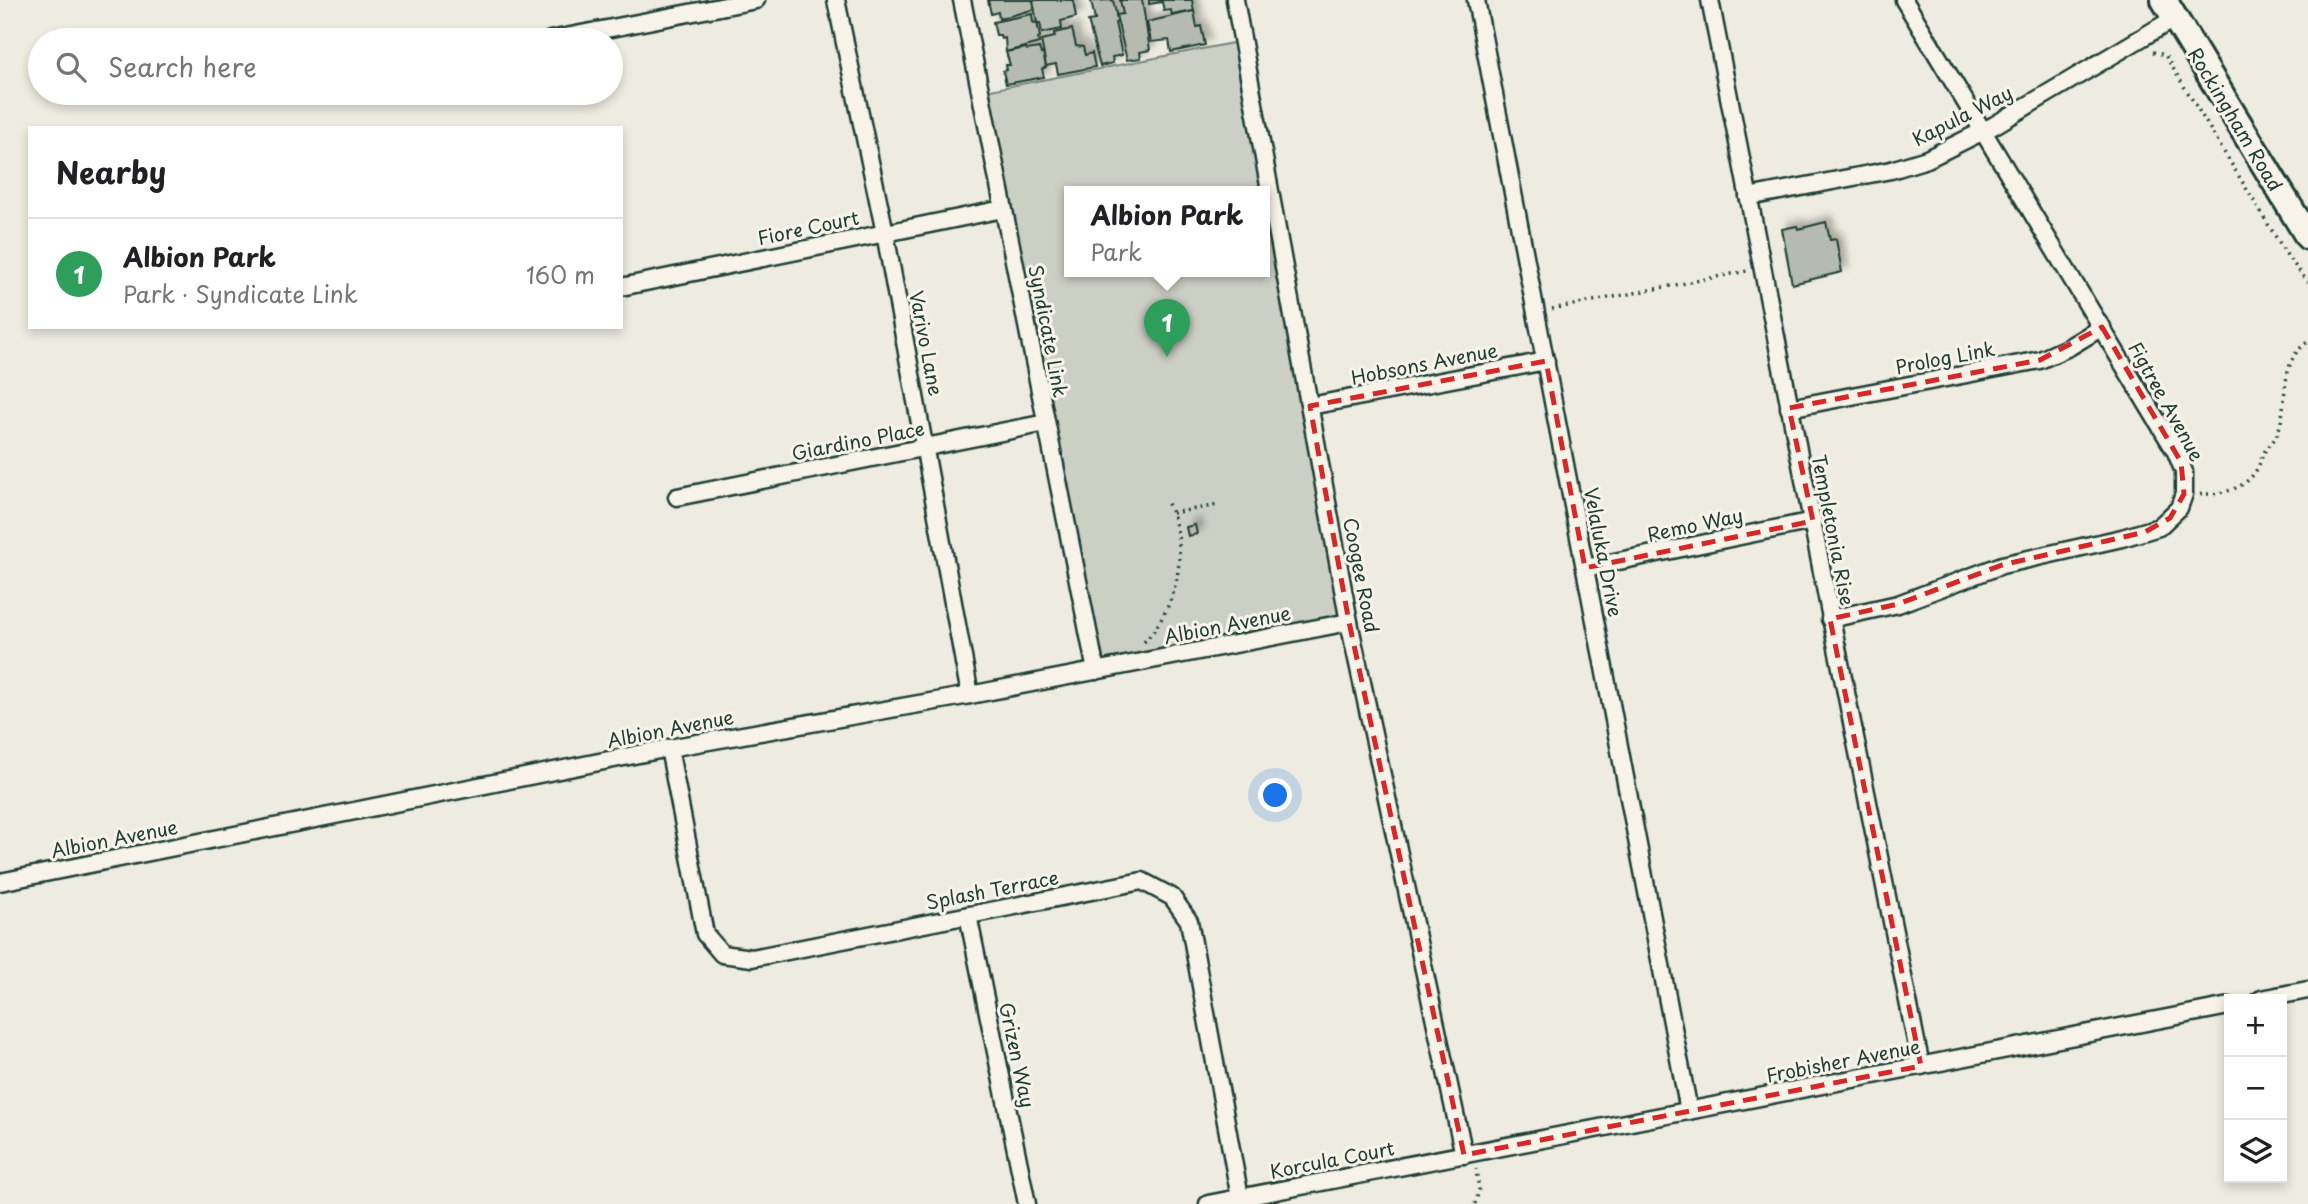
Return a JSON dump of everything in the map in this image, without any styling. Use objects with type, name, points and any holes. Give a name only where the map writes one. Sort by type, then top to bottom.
[{"type":"main road","name":"Rockingham Road","points":[[2169,9],[2308,237]]},
{"type":"street","points":[[612,28],[756,0]]},
{"type":"street","name":"Varivo Lane","points":[[836,0],[885,233],[970,695]]},
{"type":"street","name":"Syndicate Link","points":[[962,0],[1096,671]]},
{"type":"street","name":"Coogee Road","points":[[1235,0],[1269,186]]},
{"type":"street","name":"Velaluka Drive","points":[[1476,0],[1689,1111]]},
{"type":"street","name":"Templetonia Rise","points":[[1710,0],[1813,520],[1830,619],[1921,1066]]},
{"type":"street","name":"Figtree Avenue","points":[[1904,0],[2181,462],[2186,483],[2184,494]]},
{"type":"street","name":"Kapula Way","points":[[1748,197],[1910,165],[1941,153],[1983,131],[2169,9]]},
{"type":"street","name":"Coogee Road","points":[[1270,189],[1349,622],[1469,1154]]},
{"type":"street","name":"Fiore Court","points":[[623,287],[1003,209]]},
{"type":"street","name":"Prolog Link","points":[[1789,408],[2040,360],[2069,347],[2102,327]]},
{"type":"street","name":"Hobsons Avenue","points":[[1310,406],[1546,361]]},
{"type":"street","name":"Giardino Place","points":[[677,497],[1046,424]]},
{"type":"street","points":[[1830,619],[1898,604],[2001,565],[2145,532],[2159,527],[2170,518],[2179,508],[2184,494]]},
{"type":"street","name":"Remo Way","points":[[1585,568],[1813,520]]},
{"type":"street","name":"Albion Avenue","points":[[0,882],[669,748],[970,695],[1349,622]]},
{"type":"street","name":"Splash Terrace","points":[[669,748],[705,934],[722,954],[751,958],[1142,881],[1172,897],[1189,921],[1240,1198]]},
{"type":"street","name":"Grizen Way","points":[[968,915],[1027,1204]]},
{"type":"street","points":[[2287,994],[2308,990]]},
{"type":"street","name":"Frobisher Avenue","points":[[1469,1154],[2224,1007]]},
{"type":"street","name":"Korcula Court","points":[[1208,1204],[1469,1154]]},
{"type":"path","points":[[2150,52],[2165,55],[2288,257],[2308,282]]},
{"type":"path","points":[[1536,312],[1762,268]]},
{"type":"path","points":[[2184,494],[2214,495],[2236,488],[2251,477],[2278,433],[2292,358],[2308,342]]},
{"type":"path","points":[[1144,642],[1154,632],[1171,603],[1176,586],[1179,562],[1172,513],[1166,500]]},
{"type":"path","points":[[1172,513],[1218,505]]},
{"type":"path","points":[[1469,1154],[1478,1179],[1479,1190],[1475,1204]]},
{"type":"highlighted area","points":[[2102,327],[2181,462],[2184,494],[2170,518],[2145,532],[2002,565],[1898,604],[1830,619],[1921,1066],[1464,1155],[1349,622],[1310,406],[1546,361],[1585,568],[1813,521],[1789,408],[2040,360]]},
{"type":"shaded area","points":[[1243,41],[1269,186],[1064,186],[1064,277],[1270,277],[1270,189],[1349,622],[1096,671],[980,92]]},
{"type":"building","points":[[988,0],[1033,0],[1035,9],[999,19],[998,12],[991,14]]},
{"type":"building","points":[[1033,0],[1073,0],[1076,17],[1061,21],[1062,29],[1042,33],[1040,23],[1037,23]]},
{"type":"building","points":[[1113,0],[1122,55],[1112,57],[1113,63],[1100,66],[1088,21],[1095,20],[1091,1]]},
{"type":"building","points":[[1120,0],[1142,0],[1150,50],[1140,52],[1141,58],[1127,60],[1116,15],[1123,14]]},
{"type":"building","points":[[1149,0],[1192,0],[1194,11],[1172,15],[1171,10],[1164,11],[1162,2],[1149,4]]},
{"type":"building","points":[[1194,11],[1205,45],[1171,52],[1169,40],[1151,42],[1147,22]]},
{"type":"building","points":[[1032,14],[1033,23],[1037,22],[1039,43],[1006,52],[1005,38],[1001,39],[1000,35],[996,35],[993,22]]},
{"type":"building","points":[[1072,29],[1076,46],[1083,47],[1085,55],[1092,53],[1095,67],[1058,74],[1056,64],[1046,66],[1041,40],[1055,37],[1054,33]]},
{"type":"building","points":[[1039,48],[1041,54],[1043,53],[1046,67],[1042,69],[1044,77],[1006,84],[1003,71],[1007,70],[1006,65],[1010,65],[1006,52]]},
{"type":"building","points":[[1826,222],[1830,240],[1836,239],[1842,272],[1792,284],[1782,229],[1797,226],[1798,229]]},
{"type":"building","points":[[1195,525],[1197,534],[1188,536],[1186,527]]},
{"type":"place","name":"Albion Park","points":[[1167,357]]}]
